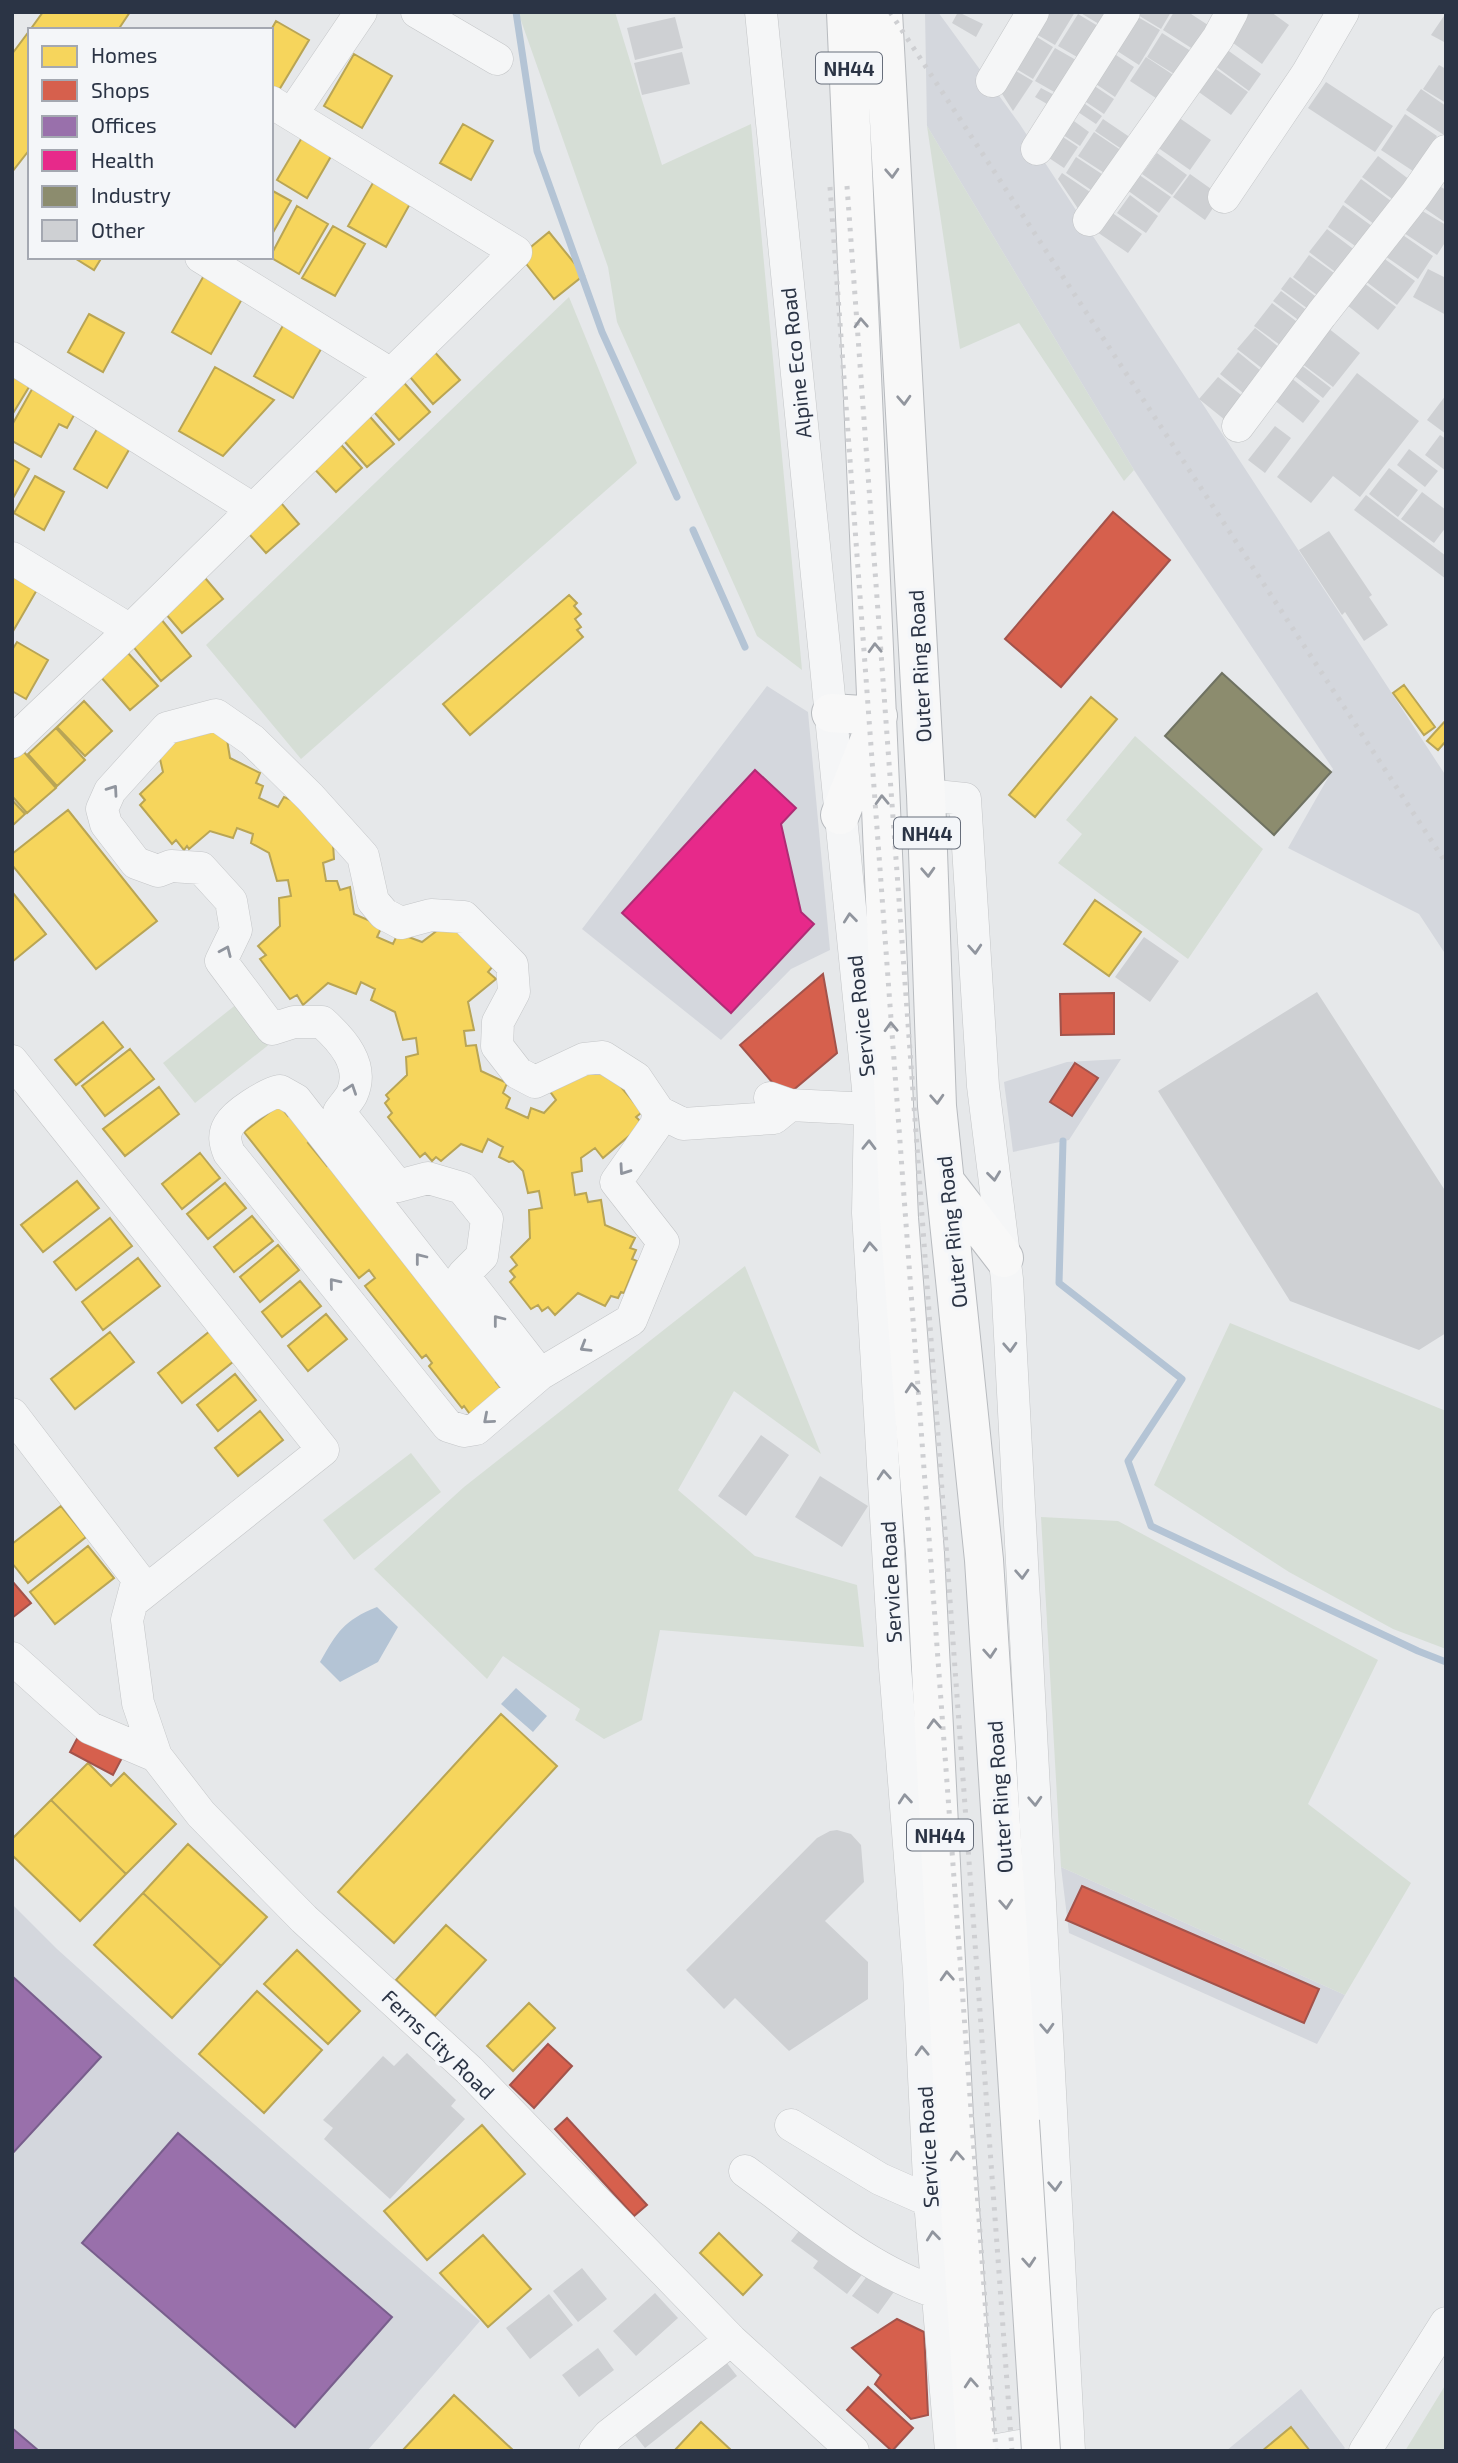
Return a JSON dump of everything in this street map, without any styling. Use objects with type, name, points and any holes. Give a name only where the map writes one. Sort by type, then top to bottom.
[{"type":"highway","name":"Outer Ring Road","points":[[846,12],[899,1218],[926,1566],[954,2118],[976,2451]]},
{"type":"highway","name":"Outer Ring Road","points":[[883,12],[926,795],[937,1106],[984,1560],[1020,2121],[1060,2446]]},
{"type":"highway","points":[[831,713],[878,716],[840,815]]},
{"type":"highway","points":[[947,1184],[1004,1258]]},
{"type":"street","points":[[16,733],[130,630],[516,252],[281,108],[361,12]]},
{"type":"street","points":[[417,12],[497,59]]},
{"type":"street","name":"Alpine Eco Road","points":[[761,12],[831,713]]},
{"type":"street","points":[[992,81],[1032,12]]},
{"type":"street","points":[[1037,149],[1124,12]]},
{"type":"street","points":[[1089,220],[1218,38],[1232,12]]},
{"type":"street","points":[[1224,197],[1307,74],[1343,12]]},
{"type":"street","points":[[1238,426],[1446,151]]},
{"type":"street","points":[[204,259],[391,374]]},
{"type":"street","points":[[12,358],[253,509]]},
{"type":"street","points":[[12,558],[130,630]]},
{"type":"street","name":"Service Road","points":[[831,713],[870,1109],[868,1213],[895,1667],[919,1972],[930,2201],[951,2451]]},
{"type":"street","points":[[531,1382],[358,1157],[339,1112],[352,1093],[356,1070],[342,1041],[323,1022],[294,1022],[272,1029],[220,961],[236,930],[231,901],[201,868],[171,866],[158,871],[136,863],[106,824],[102,809],[110,791],[167,728],[216,715],[252,740],[310,797],[363,856],[373,901],[384,914],[401,923],[431,915],[464,917],[480,932],[512,965],[514,992],[498,1022],[497,1046],[519,1073],[535,1082],[584,1059],[603,1057],[636,1078],[664,1114],[683,1124],[774,1118],[790,1105],[870,1109]]},
{"type":"street","points":[[926,795],[965,799],[983,1086],[1004,1258],[1060,2446],[992,2451]]},
{"type":"street","points":[[12,1061],[324,1450],[132,1602]]},
{"type":"street","points":[[531,1382],[463,1275],[482,1256],[487,1219],[462,1188],[428,1178],[398,1186],[358,1157],[296,1100],[280,1091],[267,1094],[229,1124],[224,1140],[229,1153],[448,1426],[464,1431],[476,1429],[531,1382],[631,1320],[663,1242],[616,1182],[664,1114]]},
{"type":"street","points":[[12,1414],[138,1578],[127,1620],[138,1703],[156,1756]]},
{"type":"street","name":"Ferns City Road","points":[[12,1658],[90,1728],[156,1756],[201,1814],[304,1919],[469,2070],[731,2340],[853,2451]]},
{"type":"street","points":[[791,2125],[880,2179],[930,2201]]},
{"type":"street","points":[[745,2171],[870,2261],[919,2287],[939,2293]]},
{"type":"street","points":[[1365,2451],[1446,2323]]},
{"type":"street","points":[[595,2451],[609,2435],[731,2340]]},
{"type":"shaded area","points":[[518,12],[615,12],[662,165],[751,124],[802,670],[757,636],[617,322],[608,267]]},
{"type":"shaded area","points":[[925,12],[938,12],[1019,123],[1446,776],[1446,955],[1419,914],[1288,848],[1333,769],[1134,470],[927,126]]},
{"type":"shaded area","points":[[927,126],[1134,470],[1124,481],[1019,323],[960,349]]},
{"type":"shaded area","points":[[569,297],[637,463],[301,759],[206,645]]},
{"type":"shaded area","points":[[767,686],[808,712],[830,950],[791,969],[721,1040],[582,929]]},
{"type":"shaded area","points":[[1135,736],[1263,849],[1188,959],[1058,863],[1082,834],[1066,820]]},
{"type":"shaded area","points":[[238,1003],[271,1043],[195,1103],[163,1063]]},
{"type":"shaded area","points":[[1121,1059],[1069,1140],[1013,1152],[1004,1082],[1067,1062]]},
{"type":"shaded area","points":[[745,1266],[821,1454],[734,1391],[678,1490],[755,1556],[857,1585],[864,1647],[660,1630],[642,1720],[604,1739],[575,1720],[580,1709],[503,1656],[487,1679],[374,1569],[464,1487]]},
{"type":"shaded area","points":[[1230,1323],[1446,1411],[1446,1649],[1393,1629],[1289,1572],[1154,1485]]},
{"type":"shaded area","points":[[411,1453],[441,1492],[354,1560],[323,1520]]},
{"type":"shaded area","points":[[1041,1517],[1118,1521],[1378,1660],[1308,1804],[1411,1883],[1345,1995],[1061,1867]]},
{"type":"shaded area","points":[[1061,1867],[1345,1995],[1317,2044],[1069,1933]]},
{"type":"shaded area","points":[[12,1904],[57,1949],[177,2057],[480,2321],[367,2451],[12,2451]]},
{"type":"shaded area","points":[[1446,2384],[1446,2451],[1405,2451]]},
{"type":"shaded area","points":[[1301,2389],[1345,2448],[1342,2451],[1226,2451]]},
{"type":"water","points":[[377,1607],[398,1627],[378,1662],[340,1682],[320,1662],[342,1628],[356,1617]]},
{"type":"water","points":[[516,1688],[547,1716],[533,1732],[501,1704]]},
{"type":"building: Homes","points":[[43,12],[130,12],[119,28],[31,28]]},
{"type":"building: Homes","points":[[276,21],[309,40],[279,90],[273,86],[272,28]]},
{"type":"building: Homes","points":[[28,33],[28,152],[12,172],[12,54]]},
{"type":"building: Homes","points":[[354,54],[392,76],[362,128],[324,106]]},
{"type":"building: Homes","points":[[463,124],[493,141],[471,180],[440,163]]},
{"type":"building: Homes","points":[[304,134],[334,151],[307,198],[277,180]]},
{"type":"building: Homes","points":[[374,181],[411,202],[386,247],[348,226]]},
{"type":"building: Homes","points":[[273,191],[291,201],[273,232]]},
{"type":"building: Homes","points":[[297,206],[328,224],[299,274],[273,259],[273,251]]},
{"type":"building: Homes","points":[[333,226],[365,244],[335,296],[302,278]]},
{"type":"building: Homes","points":[[549,232],[584,275],[554,299],[520,256]]},
{"type":"building: Homes","points":[[76,259],[101,259],[94,270]]},
{"type":"building: Homes","points":[[207,270],[246,292],[211,354],[172,332]]},
{"type":"building: Homes","points":[[89,314],[124,333],[103,372],[68,352]]},
{"type":"building: Homes","points":[[289,315],[328,337],[293,398],[254,376]]},
{"type":"building: Homes","points":[[431,348],[460,380],[433,404],[405,371]]},
{"type":"building: Homes","points":[[215,367],[274,400],[223,456],[179,431]]},
{"type":"building: Homes","points":[[12,371],[32,382],[12,415]]},
{"type":"building: Homes","points":[[398,376],[430,412],[399,440],[367,404]]},
{"type":"building: Homes","points":[[36,382],[79,406],[67,428],[59,424],[41,457],[12,441],[12,425]]},
{"type":"building: Homes","points":[[365,411],[394,444],[367,467],[338,434]]},
{"type":"building: Homes","points":[[101,422],[134,441],[107,488],[74,469]]},
{"type":"building: Homes","points":[[335,438],[362,468],[336,492],[308,462]]},
{"type":"building: Homes","points":[[12,459],[29,469],[12,500]]},
{"type":"building: Homes","points":[[35,476],[64,492],[44,530],[14,513]]},
{"type":"building: Homes","points":[[276,497],[299,524],[266,553],[242,526]]},
{"type":"building: Homes","points":[[12,571],[42,581],[12,633]]},
{"type":"building: Homes","points":[[200,572],[223,599],[182,633],[160,607]]},
{"type":"building: Homes","points":[[569,595],[577,603],[574,606],[581,614],[575,619],[581,627],[577,630],[583,637],[470,735],[443,704]]},
{"type":"building: Homes","points":[[161,619],[191,656],[161,681],[131,644]]},
{"type":"building: Homes","points":[[17,642],[48,660],[26,699],[12,691],[12,650]]},
{"type":"building: Homes","points":[[128,653],[158,686],[130,710],[100,676]]},
{"type":"building: Homes","points":[[1404,685],[1435,727],[1424,735],[1393,693]]},
{"type":"building: Homes","points":[[1091,697],[1117,719],[1035,817],[1009,795]]},
{"type":"building: Homes","points":[[84,701],[112,731],[85,756],[57,727]]},
{"type":"building: Homes","points":[[1446,720],[1446,741],[1438,750],[1427,741]]},
{"type":"building: Homes","points":[[216,727],[226,733],[230,758],[260,773],[256,783],[263,786],[259,798],[278,807],[284,797],[294,801],[333,844],[334,859],[323,863],[326,881],[337,881],[340,890],[350,887],[354,914],[382,926],[377,937],[393,944],[398,933],[422,942],[447,923],[489,955],[493,966],[488,972],[496,979],[468,1002],[474,1030],[464,1031],[466,1046],[476,1045],[481,1071],[507,1083],[503,1093],[510,1098],[506,1108],[528,1118],[531,1108],[544,1113],[556,1100],[549,1090],[601,1063],[642,1112],[636,1117],[643,1124],[603,1158],[595,1148],[581,1158],[582,1171],[572,1173],[575,1195],[586,1193],[588,1202],[601,1200],[605,1225],[635,1238],[630,1248],[636,1250],[632,1259],[637,1261],[624,1293],[621,1292],[618,1298],[611,1296],[605,1306],[578,1293],[555,1315],[548,1307],[542,1311],[538,1305],[531,1309],[510,1282],[515,1277],[510,1271],[517,1265],[511,1257],[530,1238],[529,1210],[542,1208],[539,1191],[528,1193],[523,1171],[513,1161],[499,1157],[503,1147],[488,1139],[482,1152],[461,1144],[441,1161],[436,1157],[432,1161],[425,1153],[420,1157],[388,1117],[392,1113],[385,1103],[389,1099],[386,1095],[407,1075],[406,1057],[418,1054],[416,1038],[403,1040],[395,1012],[371,1000],[375,989],[361,982],[356,994],[328,983],[303,1005],[297,995],[290,999],[260,959],[266,955],[258,946],[280,926],[279,898],[291,896],[288,880],[277,881],[269,853],[251,843],[253,834],[237,828],[233,838],[210,831],[189,849],[187,846],[184,850],[176,840],[172,844],[140,805],[145,800],[140,794],[163,772],[157,746]]},
{"type":"building: Homes","points":[[56,728],[85,760],[57,786],[28,754]]},
{"type":"building: Homes","points":[[23,751],[56,788],[27,813],[12,796],[12,760]]},
{"type":"building: Homes","points":[[12,800],[25,814],[12,826]]},
{"type":"building: Homes","points":[[68,810],[157,921],[96,969],[12,865],[12,854]]},
{"type":"building: Homes","points":[[12,894],[46,934],[12,962]]},
{"type":"building: Homes","points":[[1095,900],[1141,932],[1109,976],[1064,944]]},
{"type":"building: Homes","points":[[103,1022],[123,1047],[76,1085],[55,1060]]},
{"type":"building: Homes","points":[[130,1049],[154,1079],[105,1116],[82,1086]]},
{"type":"building: Homes","points":[[159,1087],[179,1114],[125,1156],[103,1129]]},
{"type":"building: Homes","points":[[279,1105],[288,1116],[291,1113],[312,1140],[308,1143],[327,1166],[330,1163],[499,1379],[496,1382],[504,1392],[472,1417],[429,1366],[432,1363],[426,1355],[422,1358],[365,1286],[375,1278],[369,1270],[359,1278],[244,1132]]},
{"type":"building: Homes","points":[[200,1153],[220,1178],[182,1209],[162,1184]]},
{"type":"building: Homes","points":[[77,1181],[99,1208],[43,1252],[21,1225]]},
{"type":"building: Homes","points":[[225,1183],[246,1208],[208,1239],[187,1214]]},
{"type":"building: Homes","points":[[252,1216],[273,1241],[234,1272],[214,1247]]},
{"type":"building: Homes","points":[[110,1218],[132,1246],[76,1290],[54,1262]]},
{"type":"building: Homes","points":[[278,1245],[299,1270],[260,1302],[240,1277]]},
{"type":"building: Homes","points":[[138,1258],[160,1286],[103,1330],[82,1302]]},
{"type":"building: Homes","points":[[300,1281],[321,1306],[282,1337],[262,1312]]},
{"type":"building: Homes","points":[[326,1314],[347,1339],[308,1371],[288,1346]]},
{"type":"building: Homes","points":[[210,1331],[234,1361],[182,1403],[158,1373]]},
{"type":"building: Homes","points":[[110,1332],[134,1362],[75,1409],[51,1379]]},
{"type":"building: Homes","points":[[235,1374],[256,1400],[218,1431],[197,1405]]},
{"type":"building: Homes","points":[[260,1411],[283,1440],[238,1476],[215,1448]]},
{"type":"building: Homes","points":[[61,1506],[86,1537],[28,1583],[12,1563],[12,1544]]},
{"type":"building: Homes","points":[[88,1546],[114,1578],[55,1624],[30,1592]]},
{"type":"building: Homes","points":[[501,1714],[557,1766],[394,1943],[338,1892]]},
{"type":"building: Homes","points":[[88,1763],[111,1786],[124,1773],[176,1824],[126,1874],[51,1800]]},
{"type":"building: Homes","points":[[51,1800],[126,1874],[80,1921],[12,1855],[12,1839]]},
{"type":"building: Homes","points":[[188,1844],[267,1917],[221,1966],[143,1893]]},
{"type":"building: Homes","points":[[143,1893],[221,1966],[172,2018],[94,1945]]},
{"type":"building: Homes","points":[[446,1925],[486,1960],[435,2016],[396,1980]]},
{"type":"building: Homes","points":[[297,1950],[360,2011],[328,2044],[264,1984]]},
{"type":"building: Homes","points":[[257,1991],[322,2050],[264,2113],[199,2054]]},
{"type":"building: Homes","points":[[529,2003],[555,2028],[513,2071],[487,2046]]},
{"type":"building: Homes","points":[[482,2125],[525,2174],[427,2260],[384,2211]]},
{"type":"building: Homes","points":[[719,2233],[762,2275],[743,2295],[700,2253]]},
{"type":"building: Homes","points":[[483,2235],[531,2289],[488,2327],[440,2273]]},
{"type":"building: Homes","points":[[454,2395],[514,2451],[402,2451]]},
{"type":"building: Homes","points":[[701,2422],[732,2451],[674,2451]]},
{"type":"building: Homes","points":[[1291,2427],[1310,2451],[1262,2451]]},
{"type":"building: Shops","points":[[1113,512],[1170,560],[1061,687],[1005,639]]},
{"type":"building: Shops","points":[[823,974],[837,1053],[785,1097],[740,1045]]},
{"type":"building: Shops","points":[[1114,993],[1114,1034],[1061,1035],[1060,994]]},
{"type":"building: Shops","points":[[1075,1063],[1098,1078],[1072,1116],[1050,1102]]},
{"type":"building: Shops","points":[[12,1581],[31,1603],[12,1618]]},
{"type":"building: Shops","points":[[80,1733],[123,1756],[113,1775],[70,1752]]},
{"type":"building: Shops","points":[[1082,1886],[1319,1989],[1304,2023],[1066,1920]]},
{"type":"building: Shops","points":[[548,2044],[572,2066],[534,2108],[510,2085]]},
{"type":"building: Shops","points":[[567,2118],[647,2205],[634,2216],[555,2129]]},
{"type":"building: Shops","points":[[897,2319],[924,2332],[928,2415],[911,2419],[875,2384],[881,2375],[852,2348]]},
{"type":"building: Shops","points":[[868,2387],[913,2428],[892,2451],[847,2410]]},
{"type":"building: Offices","points":[[12,1976],[101,2057],[12,2154]]},
{"type":"building: Offices","points":[[178,2133],[392,2317],[295,2427],[82,2243]]},
{"type":"building: Offices","points":[[12,2428],[39,2451],[12,2451]]},
{"type":"building: Health","points":[[755,770],[796,808],[781,824],[801,912],[814,924],[731,1013],[622,913]]},
{"type":"building: Industry","points":[[1222,673],[1331,772],[1274,835],[1165,736]]},
{"type":"building: Other","points":[[958,12],[983,24],[976,37],[952,23]]},
{"type":"building: Other","points":[[1040,12],[1075,12],[1055,45],[1029,30]]},
{"type":"building: Other","points":[[1079,12],[1113,12],[1104,27]]},
{"type":"building: Other","points":[[1133,12],[1171,12],[1161,29]]},
{"type":"building: Other","points":[[1174,12],[1188,12],[1211,27],[1196,51],[1163,30]]},
{"type":"building: Other","points":[[1249,12],[1271,12],[1289,25],[1262,64],[1229,40]]},
{"type":"building: Other","points":[[1131,13],[1160,30],[1139,65],[1111,47]]},
{"type":"building: Other","points":[[1446,13],[1446,43],[1431,35]]},
{"type":"building: Other","points":[[1078,14],[1103,29],[1084,61],[1058,46]]},
{"type":"building: Other","points":[[675,17],[683,48],[635,60],[627,28]]},
{"type":"building: Other","points":[[1029,32],[1053,47],[1033,79],[1010,65]]},
{"type":"building: Other","points":[[1162,33],[1194,53],[1179,77],[1147,57]]},
{"type":"building: Other","points":[[1055,48],[1083,64],[1063,97],[1035,81]]},
{"type":"building: Other","points":[[1226,49],[1261,74],[1249,91],[1214,65]]},
{"type":"building: Other","points":[[1110,51],[1134,67],[1115,97],[1090,80]]},
{"type":"building: Other","points":[[682,52],[690,84],[642,95],[634,63]]},
{"type":"building: Other","points":[[1146,57],[1178,78],[1162,102],[1130,81]]},
{"type":"building: Other","points":[[1439,65],[1446,69],[1446,103],[1423,89]]},
{"type":"building: Other","points":[[1009,67],[1033,81],[1013,111],[997,86]]},
{"type":"building: Other","points":[[1213,67],[1248,92],[1231,115],[1196,90]]},
{"type":"building: Other","points":[[1326,82],[1393,126],[1375,152],[1308,108]]},
{"type":"building: Other","points":[[1090,83],[1114,99],[1104,114],[1080,98]]},
{"type":"building: Other","points":[[1041,88],[1060,98],[1054,108],[1035,97]]},
{"type":"building: Other","points":[[1421,89],[1446,106],[1444,135],[1406,110]]},
{"type":"building: Other","points":[[1081,101],[1102,116],[1096,124],[1075,110]]},
{"type":"building: Other","points":[[1405,114],[1437,136],[1413,171],[1381,150]]},
{"type":"building: Other","points":[[1067,116],[1089,132],[1080,146],[1057,131]]},
{"type":"building: Other","points":[[1178,117],[1211,140],[1190,170],[1157,147]]},
{"type":"building: Other","points":[[1103,119],[1134,140],[1126,152],[1095,131]]},
{"type":"building: Other","points":[[1054,131],[1078,147],[1064,168],[1040,152]]},
{"type":"building: Other","points":[[1094,132],[1125,153],[1109,176],[1078,156]]},
{"type":"building: Other","points":[[1157,153],[1187,175],[1172,195],[1142,174]]},
{"type":"building: Other","points":[[1378,156],[1410,180],[1395,201],[1362,177]]},
{"type":"building: Other","points":[[1076,157],[1108,178],[1097,194],[1066,173]]},
{"type":"building: Other","points":[[1062,173],[1096,196],[1083,216],[1058,179]]},
{"type":"building: Other","points":[[1138,174],[1171,197],[1159,213],[1127,190]]},
{"type":"building: Other","points":[[1190,174],[1221,196],[1205,220],[1173,197]]},
{"type":"building: Other","points":[[1361,179],[1391,201],[1374,224],[1344,202]]},
{"type":"building: Other","points":[[1436,184],[1446,190],[1446,223],[1421,206]]},
{"type":"building: Other","points":[[1130,195],[1158,216],[1146,233],[1117,213]]},
{"type":"building: Other","points":[[1343,205],[1376,229],[1361,250],[1328,227]]},
{"type":"building: Other","points":[[1419,209],[1446,225],[1446,241],[1437,255],[1404,233]]},
{"type":"building: Other","points":[[1111,212],[1142,234],[1128,253],[1097,232]]},
{"type":"building: Other","points":[[1327,229],[1360,254],[1342,277],[1309,252]]},
{"type":"building: Other","points":[[1400,233],[1433,256],[1418,279],[1385,256]]},
{"type":"building: Other","points":[[1309,255],[1341,278],[1325,301],[1293,277]]},
{"type":"building: Other","points":[[1382,257],[1415,281],[1397,305],[1364,280]]},
{"type":"building: Other","points":[[1428,269],[1446,278],[1446,315],[1413,297]]},
{"type":"building: Other","points":[[1290,277],[1323,302],[1315,314],[1281,289]]},
{"type":"building: Other","points":[[1364,283],[1396,307],[1378,330],[1347,305]]},
{"type":"building: Other","points":[[1281,291],[1313,315],[1305,325],[1273,301]]},
{"type":"building: Other","points":[[1272,303],[1304,327],[1287,350],[1254,326]]},
{"type":"building: Other","points":[[1255,328],[1285,352],[1268,373],[1237,349]]},
{"type":"building: Other","points":[[1328,328],[1360,353],[1333,387],[1301,363]]},
{"type":"building: Other","points":[[1238,352],[1266,375],[1248,397],[1220,374]]},
{"type":"building: Other","points":[[1300,364],[1331,388],[1323,398],[1292,374]]},
{"type":"building: Other","points":[[1357,373],[1419,421],[1360,497],[1333,476],[1311,503],[1277,477]]},
{"type":"building: Other","points":[[1218,377],[1249,401],[1230,424],[1199,399]]},
{"type":"building: Other","points":[[1290,377],[1320,401],[1303,423],[1273,399]]},
{"type":"building: Other","points":[[1446,395],[1446,434],[1427,420]]},
{"type":"building: Other","points":[[1275,426],[1291,438],[1265,473],[1248,460]]},
{"type":"building: Other","points":[[1440,435],[1446,439],[1446,471],[1425,455]]},
{"type":"building: Other","points":[[1409,449],[1438,471],[1425,487],[1397,465]]},
{"type":"building: Other","points":[[1389,468],[1418,490],[1398,517],[1369,494]]},
{"type":"building: Other","points":[[1422,492],[1446,510],[1446,527],[1434,543],[1401,519]]},
{"type":"building: Other","points":[[1366,495],[1446,556],[1446,579],[1354,510]]},
{"type":"building: Other","points":[[1329,531],[1372,595],[1369,597],[1388,625],[1364,641],[1345,612],[1342,615],[1299,550]]},
{"type":"building: Other","points":[[1144,937],[1179,961],[1150,1002],[1115,977]]},
{"type":"building: Other","points":[[1317,992],[1446,1192],[1446,1333],[1419,1350],[1290,1301],[1158,1091]]},
{"type":"building: Other","points":[[761,1435],[789,1455],[746,1516],[718,1496]]},
{"type":"building: Other","points":[[820,1476],[868,1506],[842,1547],[795,1517]]},
{"type":"building: Other","points":[[837,1830],[851,1834],[861,1845],[864,1882],[825,1921],[868,1962],[868,1999],[789,2051],[735,1998],[724,2009],[686,1970],[817,1838]]},
{"type":"building: Other","points":[[407,2053],[456,2100],[451,2106],[465,2119],[390,2199],[324,2139],[333,2128],[323,2120],[383,2056],[394,2066]]},
{"type":"building: Other","points":[[806,2222],[867,2268],[847,2294],[813,2268],[818,2261],[791,2241]]},
{"type":"building: Other","points":[[582,2268],[607,2299],[578,2322],[553,2291]]},
{"type":"building: Other","points":[[871,2271],[896,2289],[878,2314],[852,2296]]},
{"type":"building: Other","points":[[655,2293],[678,2318],[636,2356],[613,2331]]},
{"type":"building: Other","points":[[549,2294],[573,2325],[530,2359],[506,2328]]},
{"type":"building: Other","points":[[598,2348],[614,2370],[579,2397],[562,2375]]},
{"type":"building: Other","points":[[719,2353],[737,2376],[645,2448],[627,2425]]},
{"type":"waterway","points":[[516,12],[537,151],[602,332],[677,497]]},
{"type":"waterway","points":[[693,530],[745,647]]},
{"type":"waterway","points":[[1063,1141],[1059,1283],[1182,1379],[1128,1461],[1151,1526],[1446,1662]]},
{"type":"railway","points":[[890,12],[1446,863]]},
{"type":"railway","points":[[847,186],[1012,2451]]},
{"type":"railway","points":[[830,187],[996,2451]]}]
